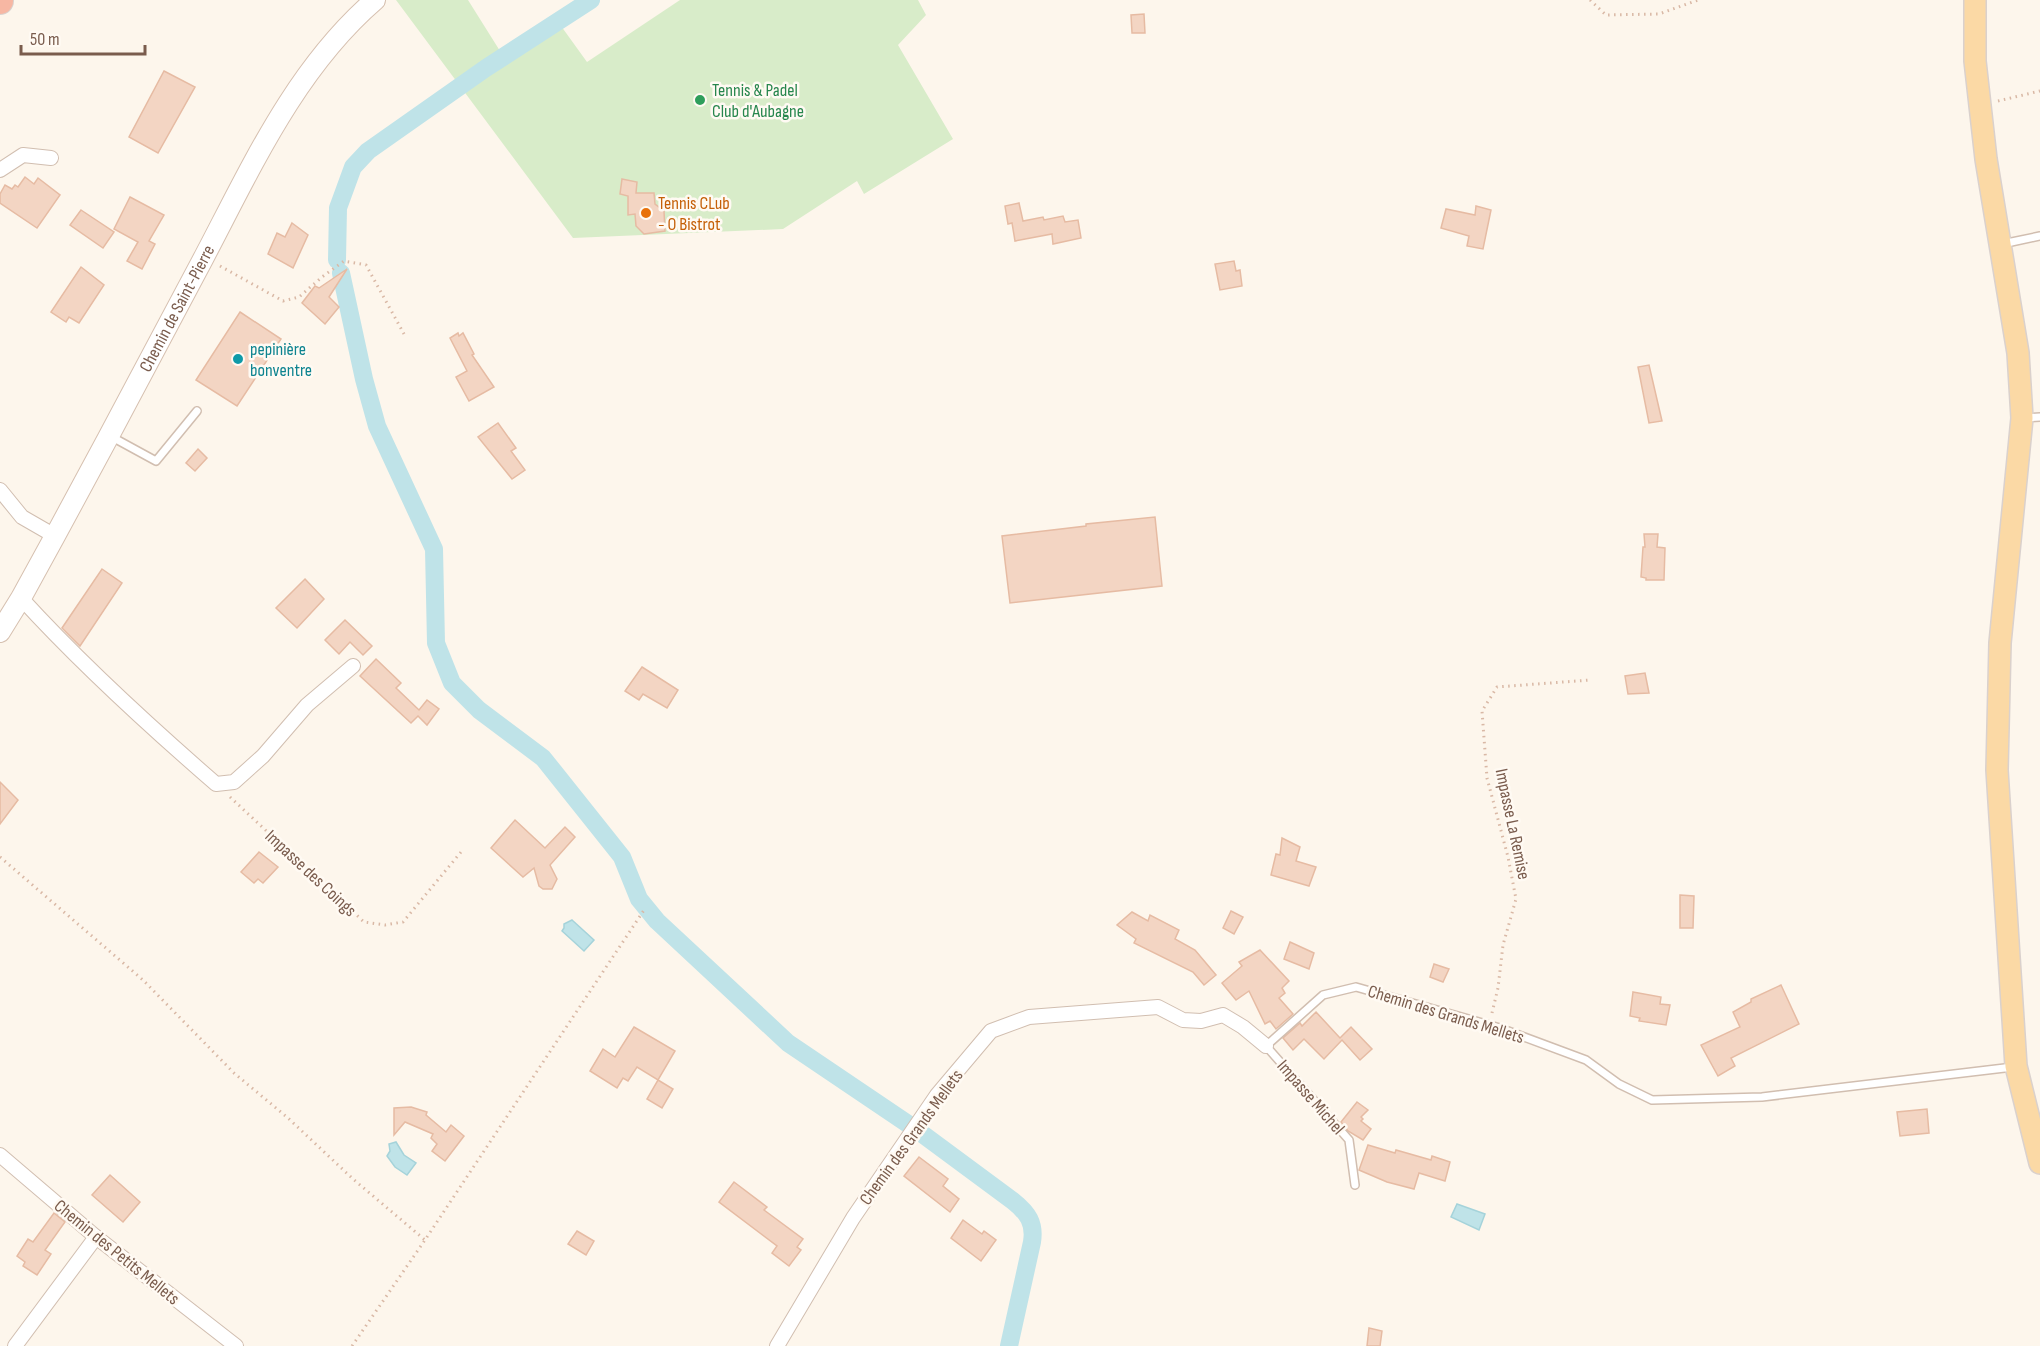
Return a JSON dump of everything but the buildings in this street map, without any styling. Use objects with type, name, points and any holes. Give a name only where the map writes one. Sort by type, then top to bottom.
[{"type":"main road","name":"Chemin de Saint-Pierre","points":[[0,632],[56,536],[266,140],[307,75],[350,22],[375,0]]},
{"type":"main road","points":[[1975,0],[1975,61],[1986,159],[2018,353],[2031,417],[2000,643],[1997,770],[2016,1066],[2040,1163]]},
{"type":"street","points":[[0,170],[24,155],[51,158]]},
{"type":"street","points":[[0,490],[22,517],[56,536]]},
{"type":"street","points":[[21,598],[80,661],[150,727],[216,784],[234,782],[263,756],[308,705],[353,666]]},
{"type":"street","name":"Chemin des Grands Mellets","points":[[777,1346],[859,1209],[937,1095],[991,1031],[1029,1017],[1158,1007],[1183,1020],[1201,1021],[1223,1015],[1243,1027],[1266,1046]]},
{"type":"street","name":"Chemin des Petits Mellets","points":[[0,1155],[96,1237],[236,1346]]},
{"type":"street","points":[[15,1346],[96,1237]]},
{"type":"lane","points":[[2000,245],[2040,236]]},
{"type":"lane","points":[[109,436],[156,461],[197,411]]},
{"type":"lane","name":"Chemin des Grands Mellets","points":[[1266,1046],[1323,995],[1356,987],[1490,1024],[1586,1060],[1619,1084],[1652,1100],[1762,1097],[2016,1066]]},
{"type":"lane","name":"Impasse Michel","points":[[1266,1046],[1349,1140],[1355,1185]]},
{"type":"path","points":[[1590,0],[1606,15],[1659,14],[1698,0]]},
{"type":"path","points":[[1980,105],[2040,91]]},
{"type":"path","points":[[204,257],[283,301],[299,297],[344,261],[366,266],[404,334]]},
{"type":"path","name":"Impasse La Remise","points":[[1490,1024],[1498,988],[1503,945],[1516,899],[1508,857],[1487,778],[1482,711],[1497,687],[1590,680]]},
{"type":"path","name":"Impasse des Coings","points":[[216,784],[364,922],[385,925],[403,922],[461,852]]},
{"type":"path","points":[[0,857],[144,980],[234,1073],[425,1240]]},
{"type":"path","points":[[352,1346],[644,910]]},
{"type":"green space","name":"Tennis & Padel Club d'Aubagne","points":[[396,0],[468,0],[500,51],[556,19],[587,62],[680,0],[918,0],[926,15],[898,45],[953,139],[864,194],[857,181],[783,229],[573,238]]},
{"type":"water","points":[[572,920],[594,940],[584,951],[562,931],[564,924]]},
{"type":"water","points":[[396,1142],[404,1155],[416,1163],[407,1175],[395,1167],[387,1156],[390,1151],[389,1144]]},
{"type":"water","points":[[1457,1204],[1485,1214],[1479,1230],[1451,1217]]},
{"type":"waterway","points":[[337,260],[338,208],[353,167],[368,151],[486,68],[591,0]]},
{"type":"waterway","points":[[341,273],[364,379],[377,426],[434,549],[436,643],[452,683],[479,710],[543,758],[622,857],[639,899],[657,921],[788,1043],[908,1124]]},
{"type":"waterway","points":[[917,1130],[1013,1201],[1029,1219],[1032,1242],[1009,1346]]},
{"type":"place","name":"Tennis & Padel Club d'Aubagne","points":[[700,100]]},
{"type":"place","name":"Tennis CLub - O Bistrot","points":[[646,213]]},
{"type":"place","name":"pepinière bonventre","points":[[238,359]]}]
